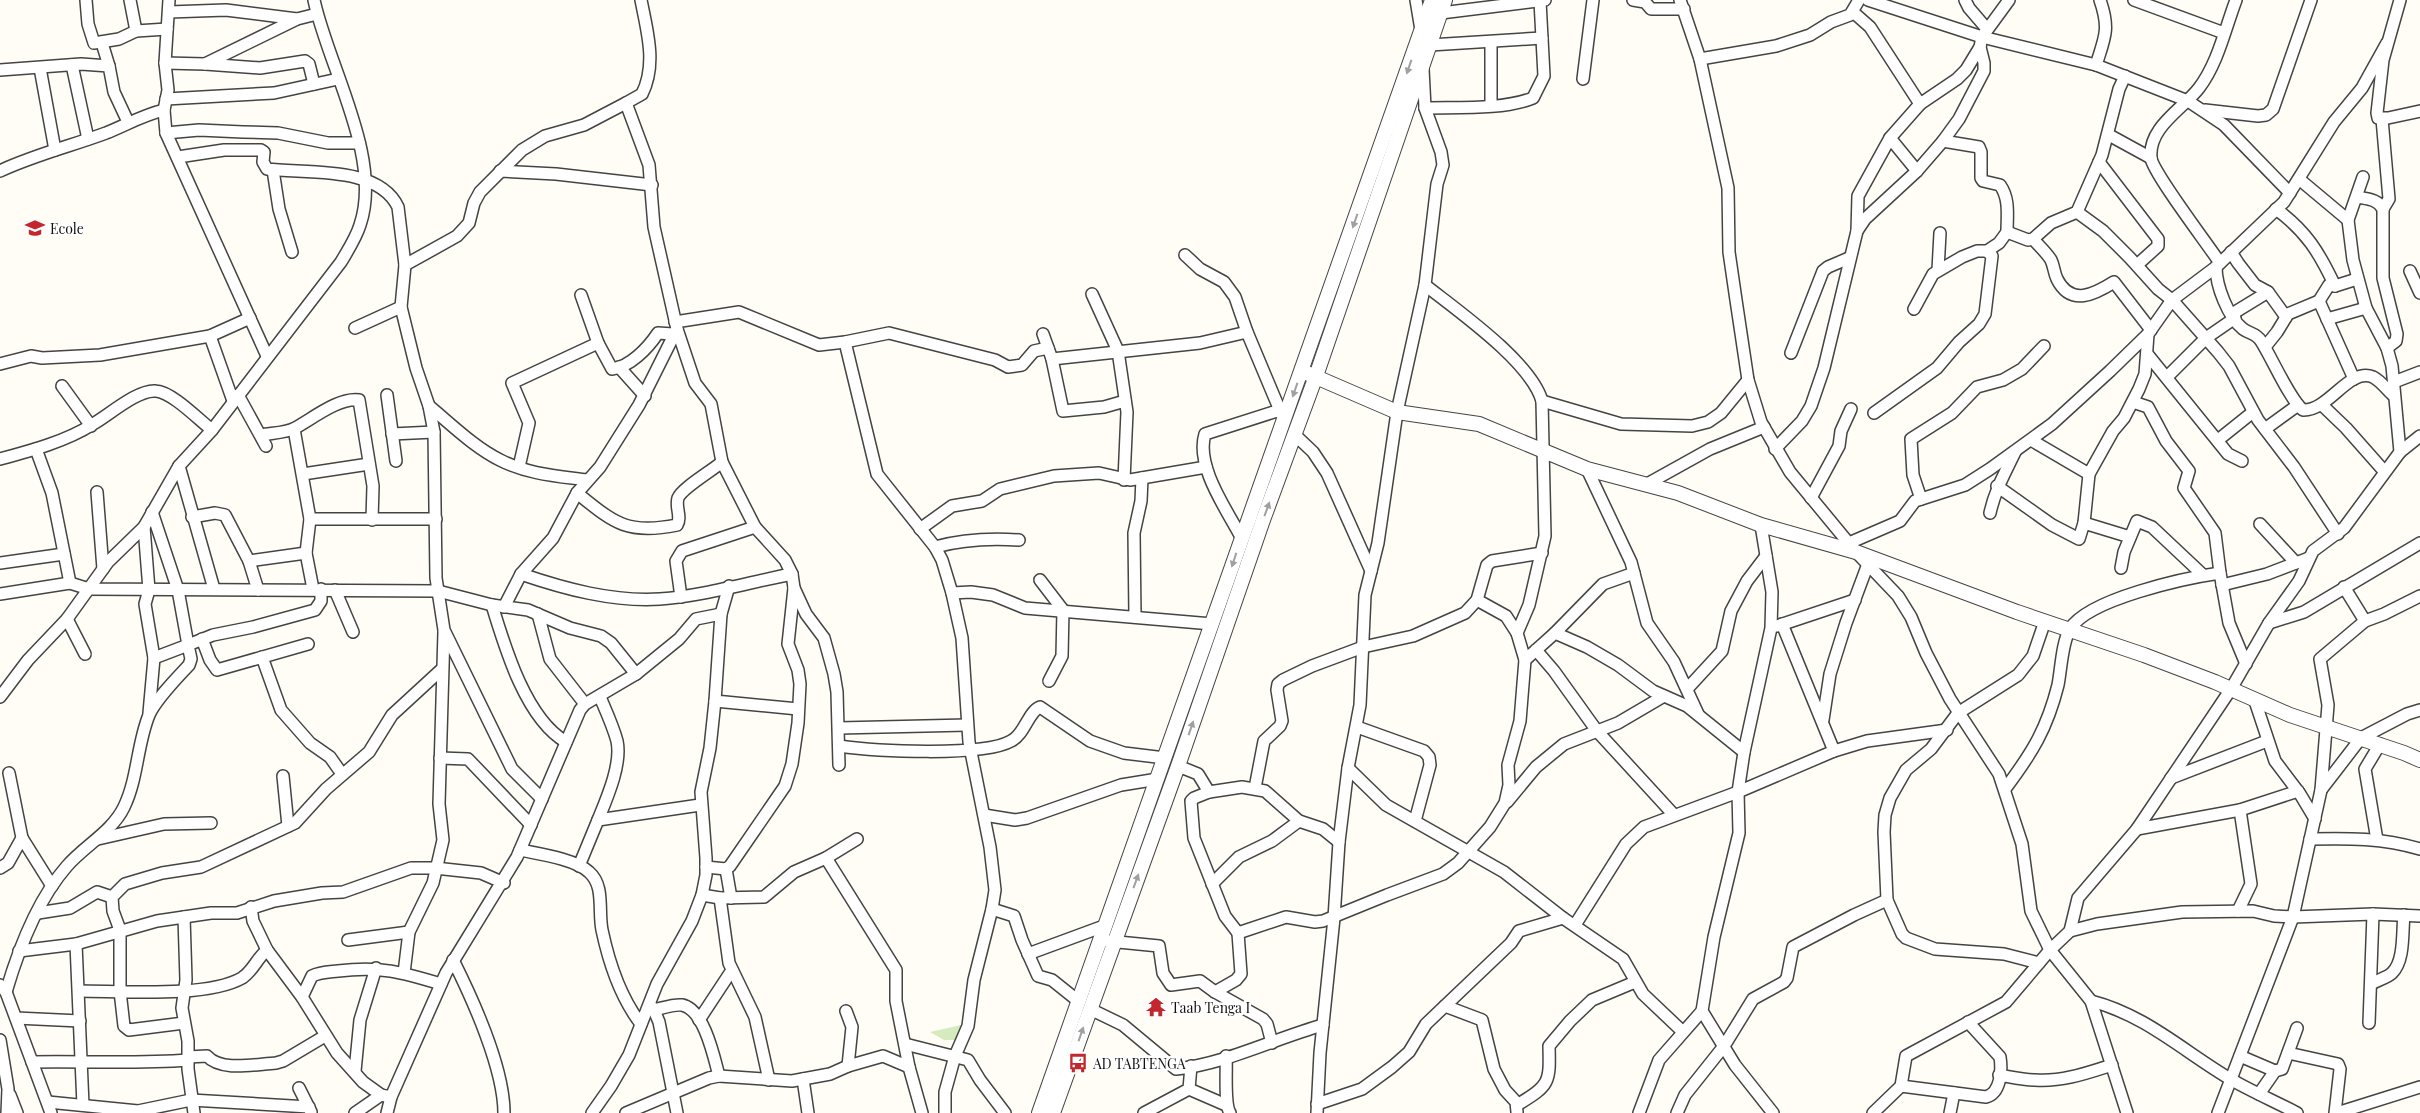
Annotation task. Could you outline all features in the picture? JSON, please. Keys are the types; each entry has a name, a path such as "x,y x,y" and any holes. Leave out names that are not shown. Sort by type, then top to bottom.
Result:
{"street":[{"path":"86,0 88,24 95,44 119,39 136,31 167,29"},
{"path":"130,0 136,31"},
{"path":"169,0 165,64 168,85 165,104 166,133 267,356"},
{"path":"0,697 28,660 67,619 102,569 144,527 179,466 212,430 352,245 363,215 366,178 359,143 314,0"},
{"path":"404,265 457,236 464,230 480,192 522,150 536,141 584,125 639,97 643,91 651,50 640,0"},
{"path":"1416,0 1421,33"},
{"path":"1039,1113 1077,1000 1158,779 1212,624 1282,415 1302,371 1432,0"},
{"path":"1053,1113 1316,376 1443,6 1545,0"},
{"path":"1583,79 1592,0"},
{"path":"1633,0 1645,2 1652,9 1682,4 1700,59 1728,188 1729,252 1748,380 1764,427 1790,472 1853,547 1898,596 1958,712 1990,759 2005,789 2024,853 2026,886 2031,911 2050,950 2092,1001 2128,1113"},
{"path":"1700,59 1776,46 1810,35 1831,22 1846,18 1853,12 1860,0"},
{"path":"1868,0 1983,38 2096,65 2188,100 2224,125 2290,193"},
{"path":"1857,231 1877,208 1917,171 1943,141 1959,119 1984,71 1983,38 1965,0"},
{"path":"1775,449 1802,421 1811,406 1824,368 1857,231 1858,196 1890,138 1920,104 1957,79 1974,60 1983,38 2009,0"},
{"path":"2096,65 2107,30 2106,16 2100,0"},
{"path":"2134,0 2224,33"},
{"path":"2151,158 2152,145 2159,131 2200,87 2211,68 2236,0"},
{"path":"2203,110 2258,116 2266,115 2273,109 2311,0"},
{"path":"2400,0 2387,43 2377,108 2378,118 2382,119 2420,111"},
{"path":"1425,108 1491,105 1526,101 1533,98 1544,76 1540,1"},
{"path":"169,12 226,10 297,19"},
{"path":"1853,12 1870,27 1920,104"},
{"path":"205,64 297,19 317,14"},
{"path":"1430,45 1542,38"},
{"path":"1491,42 1491,105"},
{"path":"102,43 114,92 128,122"},
{"path":"1853,547 1900,521 1915,501 1965,485 2015,452 2072,407 2150,332 2172,300 2218,265 2290,193 2334,122 2362,88 2387,43"},
{"path":"165,64 205,64 260,68 306,61 309,64 314,84"},
{"path":"0,70 72,65 109,66"},
{"path":"72,65 88,139"},
{"path":"1423,65 1425,108 1441,152 1443,166 1437,184 1425,285 1397,412 1378,543 1364,609 1357,726 1348,768 1339,842 1317,1109 1362,1089 1392,1067 1409,1052 1426,1024 1511,943 1519,931 1564,918"},
{"path":"40,68 55,150"},
{"path":"2007,232 2028,240 2033,239 2052,223 2077,212 2109,135 2114,105 2125,76"},
{"path":"0,171 108,132 165,104 274,93 338,79"},
{"path":"626,103 634,130 644,149 652,185 654,227 675,329 695,383 711,404 722,462 755,527 785,560 792,574 794,588 787,638 799,676 798,708 792,764 785,786 726,869 726,954 755,1017 769,1080"},
{"path":"2382,119 2389,199 2383,209"},
{"path":"166,133 199,130 269,133 328,143 359,143"},
{"path":"2109,135 2151,158 2218,265 2220,293 2233,316 2243,329 2257,335 2298,405 2305,410 2322,405 2354,379 2367,376 2374,377 2393,395"},
{"path":"1890,138 1917,171"},
{"path":"1914,309 1926,285 1938,270 1977,251 1987,251 1999,243 2007,232 2008,208 2005,195 2000,185 1983,181 1981,178 1982,152 1979,147 1943,141"},
{"path":"178,157 224,150 261,150 264,152 264,167 273,170 366,178 388,194 398,207 404,265 401,308 416,368 430,406 434,432 438,591 444,630 439,804 443,840 433,884 408,932 404,973"},
{"path":"2099,162 2158,239 2158,246 2137,266"},
{"path":"273,170 279,209 292,252"},
{"path":"500,171 556,174 652,185"},
{"path":"2363,177 2348,220 2357,279 2366,308 2387,348 2394,382 2393,395 2400,452"},
{"path":"2299,178 2348,220"},
{"path":"2357,197 2374,200 2381,204 2383,209 2383,278 2397,334 2396,342 2387,348"},
{"path":"2276,209 2304,232 2321,257 2335,286"},
{"path":"2077,212 2103,231 2172,300 2229,366 2253,412 2294,466 2338,534"},
{"path":"1938,270 1940,233"},
{"path":"1997,486 2052,525 2079,538 2084,523 2089,474 2113,431 2124,418 2133,402 2145,374 2148,354 2150,332 2114,282 2093,295 2074,295 2066,291 2058,282 2051,259 2033,239"},
{"path":"1874,413 1937,368 1959,342 1980,324 1985,314 1992,256 1987,251"},
{"path":"2231,252 2255,284 2268,292 2286,317"},
{"path":"1185,255 1200,269 1224,282 1230,289 1239,306 1247,332 1282,415"},
{"path":"1791,353 1824,271 1828,267 1849,258"},
{"path":"2410,271 2420,293"},
{"path":"2265,347 2278,332 2286,317 2319,301 2329,285 2335,286 2357,279"},
{"path":"1425,285 1499,346 1534,381 1542,401 1545,536 1528,610 1517,633"},
{"path":"2167,377 2206,338 2233,316 2268,292"},
{"path":"1092,294 1118,352 1126,401 1127,424 1124,480"},
{"path":"581,295 598,344 610,368 614,369 648,348 658,333 739,312 818,345 845,342 889,333 995,360 1008,367 1022,364 1034,351 1050,353 1118,352 1200,343 1247,332"},
{"path":"2319,301 2354,379"},
{"path":"355,328 401,308"},
{"path":"2327,319 2366,308"},
{"path":"0,364 31,356 42,358 100,356 210,336 250,318"},
{"path":"504,607 521,574 553,538 577,493 600,466 644,396 675,329"},
{"path":"1043,334 1050,353 1061,407 1064,412 1104,407 1126,401"},
{"path":"210,336 235,398 261,435 266,446"},
{"path":"845,342 877,474 935,547 952,593 962,638 970,750 994,872 992,909 974,980 968,1026 955,1056 945,1092 945,1113"},
{"path":"519,467 529,423 512,383 598,344"},
{"path":"1921,498 1913,475 1911,439 1952,413 1977,388 2003,380 2022,369 2044,346"},
{"path":"2148,354 2228,454 2242,461"},
{"path":"619,367 644,396"},
{"path":"1302,371 1397,412 1479,424 1587,469 1647,484 1702,501 1761,525 1853,547 2069,630 2144,655 2231,689 2255,701 2327,728 2380,744 2420,760"},
{"path":"2394,382 2420,372"},
{"path":"1542,401 1621,424 1692,426 1708,422 1721,413 1748,380"},
{"path":"62,386 91,426"},
{"path":"0,459 36,449 91,426 139,394 154,390 164,392 212,430"},
{"path":"387,394 396,461"},
{"path":"261,435 294,429 325,410 353,400 359,400 372,486 372,520"},
{"path":"2133,402 2148,408 2166,441 2189,471 2189,477 2184,488 2215,533 2222,585 2232,632 2246,664"},
{"path":"2265,429 2298,405"},
{"path":"2322,405 2346,428 2384,471"},
{"path":"430,406 483,449 500,460 542,474 587,480"},
{"path":"1812,498 1839,446 1841,430 1850,409"},
{"path":"2218,440 2253,412"},
{"path":"1241,537 1206,467 1203,441 1205,434 1282,415"},
{"path":"1647,484 1710,449 1764,427"},
{"path":"154,658 202,639 315,610 321,601 306,553 310,519 294,429"},
{"path":"392,434 434,432"},
{"path":"1294,434 1313,452 1327,473 1371,571"},
{"path":"2031,440 2043,449 2089,474"},
{"path":"2070,931 2078,898 2137,829 2231,689 2269,623 2299,581 2309,558 2316,548 2338,534 2400,452 2419,440"},
{"path":"36,449 52,492 70,583"},
{"path":"1990,513 1997,486 2015,452"},
{"path":"577,493 618,524 650,529 677,525 679,523 677,504 680,495 722,462"},
{"path":"303,474 369,464"},
{"path":"179,466 214,589"},
{"path":"920,529 946,508 982,501 995,491 1007,487 1061,475 1099,473 1124,480 1206,467"},
{"path":"1587,469 1621,538 1634,573 1647,623 1674,662 1698,714"},
{"path":"1135,617 1134,533 1141,501 1142,478"},
{"path":"96,492 102,569"},
{"path":"149,713 189,665 191,659 178,590 152,512"},
{"path":"192,517 215,513 225,515 248,561 258,590"},
{"path":"310,519 436,519"},
{"path":"2121,568 2137,521 2145,522 2203,576"},
{"path":"2084,523 2130,537"},
{"path":"2260,524 2296,563"},
{"path":"1639,1113 1659,1060 1682,1031 1702,1011 1714,937 1739,833 1738,792 1744,752 1770,628 1772,592 1761,525"},
{"path":"144,527 149,590 145,604 154,658 149,713 124,807 98,839 77,855 52,886 19,951 3,988 49,1107 83,1105 138,1112 191,1100 310,1110"},
{"path":"681,596 676,561 682,551 755,527"},
{"path":"935,547 958,541 982,538 1020,540"},
{"path":"2269,623 2304,612 2420,543"},
{"path":"248,561 306,553"},
{"path":"1254,788 1264,741 1280,726 1282,721 1277,690 1278,684 1312,666 1363,647 1413,636 1465,613 1477,600 1487,565 1492,561 1542,553"},
{"path":"0,563 64,554"},
{"path":"1687,689 1722,650 1731,611 1747,581 1766,556"},
{"path":"2222,585 2266,574 2309,558"},
{"path":"1822,720 1830,674 1868,564"},
{"path":"2005,789 2034,750 2045,728 2057,686 2069,630 2086,613 2108,602 2220,572"},
{"path":"1525,660 1555,633 1603,584 1634,573"},
{"path":"521,574 566,589 620,598 658,599 792,574"},
{"path":"1040,580 1063,610 1062,656 1049,681"},
{"path":"0,594 70,583 89,589 438,591 492,605 517,608 538,614 570,628 607,639 636,674"},
{"path":"592,1113 620,1072 641,1024 652,1007 657,984 692,921 702,895 706,867 700,805 715,701 721,614 729,586"},
{"path":"2344,587 2365,621"},
{"path":"794,588 806,614 826,644 837,692 839,765"},
{"path":"335,590 353,632"},
{"path":"952,593 979,592 993,595 1024,608 1212,624"},
{"path":"2218,1113 2293,917 2321,790 2327,728 2327,692 2320,659 2365,621 2420,596"},
{"path":"1477,600 1506,616 1517,633 1525,660 1520,721 1508,765 1508,791 1505,803"},
{"path":"1770,628 1854,600"},
{"path":"492,605 514,666 533,709 554,735 566,742"},
{"path":"538,614 550,659 585,704"},
{"path":"387,1113 386,1096 454,960 504,882 520,850 566,742 585,704 600,697 636,674 679,640 692,622 702,617 721,614"},
{"path":"67,619 85,654"},
{"path":"2040,963 2004,954 1935,949 1911,940 1902,934 1887,900 1884,832 1890,798 1906,770 1932,749 1958,712 2018,675 2033,656 2045,621"},
{"path":"1782,624 1834,751"},
{"path":"444,630 512,768 542,799"},
{"path":"1555,633 1586,647 1618,665 1644,685 1687,706 1744,752"},
{"path":"202,639 210,660 217,670 308,644"},
{"path":"1536,650 1554,671 1597,731 1674,815"},
{"path":"262,657 281,710 310,743 330,757 342,774"},
{"path":"184,1023 129,1030 124,1026 120,991 120,930 113,911 112,897 125,884 162,873 201,867 288,826 302,817 310,805 342,774 369,752 392,715 442,669"},
{"path":"1238,933 1264,926 1277,919 1286,918 1315,922 1334,918 1443,874 1458,863 1495,820 1505,803 1536,767 1564,744 1618,723 1664,696"},
{"path":"580,866 611,787 618,748 600,697"},
{"path":"715,701 798,708"},
{"path":"2255,701 2267,741 2279,769 2298,791 2315,819"},
{"path":"839,746 877,750 970,750 1010,742 1016,738 1035,710 1040,707 1090,741 1124,753 1165,758"},
{"path":"2321,790 2361,738 2407,714 2420,710"},
{"path":"838,728 968,725"},
{"path":"1357,726 1424,751 1429,756 1430,765 1415,821"},
{"path":"1575,926 1634,834 1644,827 1738,792 1834,751 1867,741 1947,730"},
{"path":"2171,778 2267,741"},
{"path":"2377,840 2365,769 2380,744"},
{"path":"440,758 459,757 468,759 531,825"},
{"path":"1178,766 1198,774 1209,792"},
{"path":"1348,768 1380,800 1504,872 1564,918 1623,959 1643,994 1682,1031"},
{"path":"9,773 22,838 52,886"},
{"path":"283,776 288,826"},
{"path":"984,816 1015,820 1027,818 1121,785 1158,779"},
{"path":"1215,992 1236,980 1241,974 1238,933 1225,916 1192,832 1191,809 1194,798 1209,792 1215,793 1242,787 1266,791 1299,820 1323,829 1339,842"},
{"path":"2137,829 2240,810 2298,791"},
{"path":"598,820 700,805"},
{"path":"2238,911 2251,884 2240,810"},
{"path":"1212,884 1239,856 1272,841 1299,820"},
{"path":"98,839 164,824 211,823"},
{"path":"0,868 8,863 22,838"},
{"path":"2310,839 2352,838 2377,840 2395,842 2420,849"},
{"path":"702,895 725,898 764,897 794,872 826,858 857,839"},
{"path":"520,850 580,866 590,872 598,884 602,929 619,988 626,1005 641,1024"},
{"path":"826,858 896,970 894,991 909,1067 922,1113"},
{"path":"706,867 726,869"},
{"path":"19,951 76,944 145,923 211,913 237,913 251,907 311,894 343,892 411,868 436,868 480,873 504,882"},
{"path":"38,913 70,908 97,892 112,897"},
{"path":"1677,1113 1685,1095 1724,1046 1752,999 1788,978 1790,952 1793,947 1887,900"},
{"path":"251,907 253,921 267,950 302,997 337,1053 363,1082 386,1096"},
{"path":"992,909 1014,916 1038,976 1052,980 1077,1000"},
{"path":"1873,1113 1901,1086 1906,1056 2006,1002 2050,950 2070,931 2097,924 2182,912 2253,911 2267,915 2293,917 2373,914 2420,916"},
{"path":"2369,1023 2373,914"},
{"path":"2371,984 2392,973 2397,965 2400,957 2404,915"},
{"path":"184,918 186,980 182,1008 188,1042 191,1100 194,1113"},
{"path":"1028,954 1104,926"},
{"path":"348,940 408,932"},
{"path":"1099,941 1157,945 1160,948 1164,973 1171,985 1197,980 1263,1019 1267,1024 1272,1042"},
{"path":"76,944 83,1105"},
{"path":"79,991 183,991 240,979 249,974 260,956 267,950"},
{"path":"454,960 475,1006 496,1070 503,1096 504,1113"},
{"path":"302,997 309,980 316,974 376,968 404,973 441,984"},
{"path":"355,1071 360,1020 376,968"},
{"path":"699,1020 732,970"},
{"path":"1445,1006 1482,1020 1494,1069 1517,1109 1538,1092 1548,1080 1551,1070 1550,1046 1576,1015 1592,1000 1635,982"},
{"path":"2092,1001 2116,1007 2177,1041 2231,1079 2297,1113"},
{"path":"652,1007 680,1005 688,1007 699,1020 710,1044 719,1076"},
{"path":"652,1007 659,1022 677,1113"},
{"path":"1090,1009 1130,1031 1173,1068 1191,1066 1226,1056 1323,1025"},
{"path":"846,1011 852,1027 848,1066"},
{"path":"1702,1011 1746,1080 1772,1113"},
{"path":"16,1018 80,1021"},
{"path":"1901,1086 1992,1096 1996,1091 2000,1060 1998,1054 1968,1022"},
{"path":"2240,1056 2275,1070 2282,1069 2297,1028"},
{"path":"32,1062 82,1061 145,1064 207,1056 221,1064 276,1063 283,1061 325,1036"},
{"path":"0,1040 7,1113"},
{"path":"905,1044 970,1061 980,1080 1005,1113"},
{"path":"2288,1053 2338,1064 2340,1069 2336,1113 2420,1087"},
{"path":"626,1113 709,1078 719,1076 769,1080 803,1079 830,1074 848,1066 884,1056 909,1067"},
{"path":"1189,1089 1228,1109 1226,1056"},
{"path":"1999,1075 2032,1080 2061,1080 2078,1077 2112,1065"},
{"path":"1144,1113 1168,1108 1189,1089 1191,1066"},
{"path":"2259,1094 2275,1070"},
{"path":"803,1079 808,1113"},
{"path":"299,1088 310,1110"},
{"path":"4,1090 17,1113"},
{"path":"1950,1113 1954,1093"},
{"path":"355,1113 386,1096"}],"green space":[{"path":"961,1025 959,1040 944,1040 930,1032"}],"place":[{"name":"Ecole","path":"35,228"},
{"name":"Taab Tenga I","path":"1156,1007"},
{"name":"AD TABTENGA","path":"1078,1063"}]}
